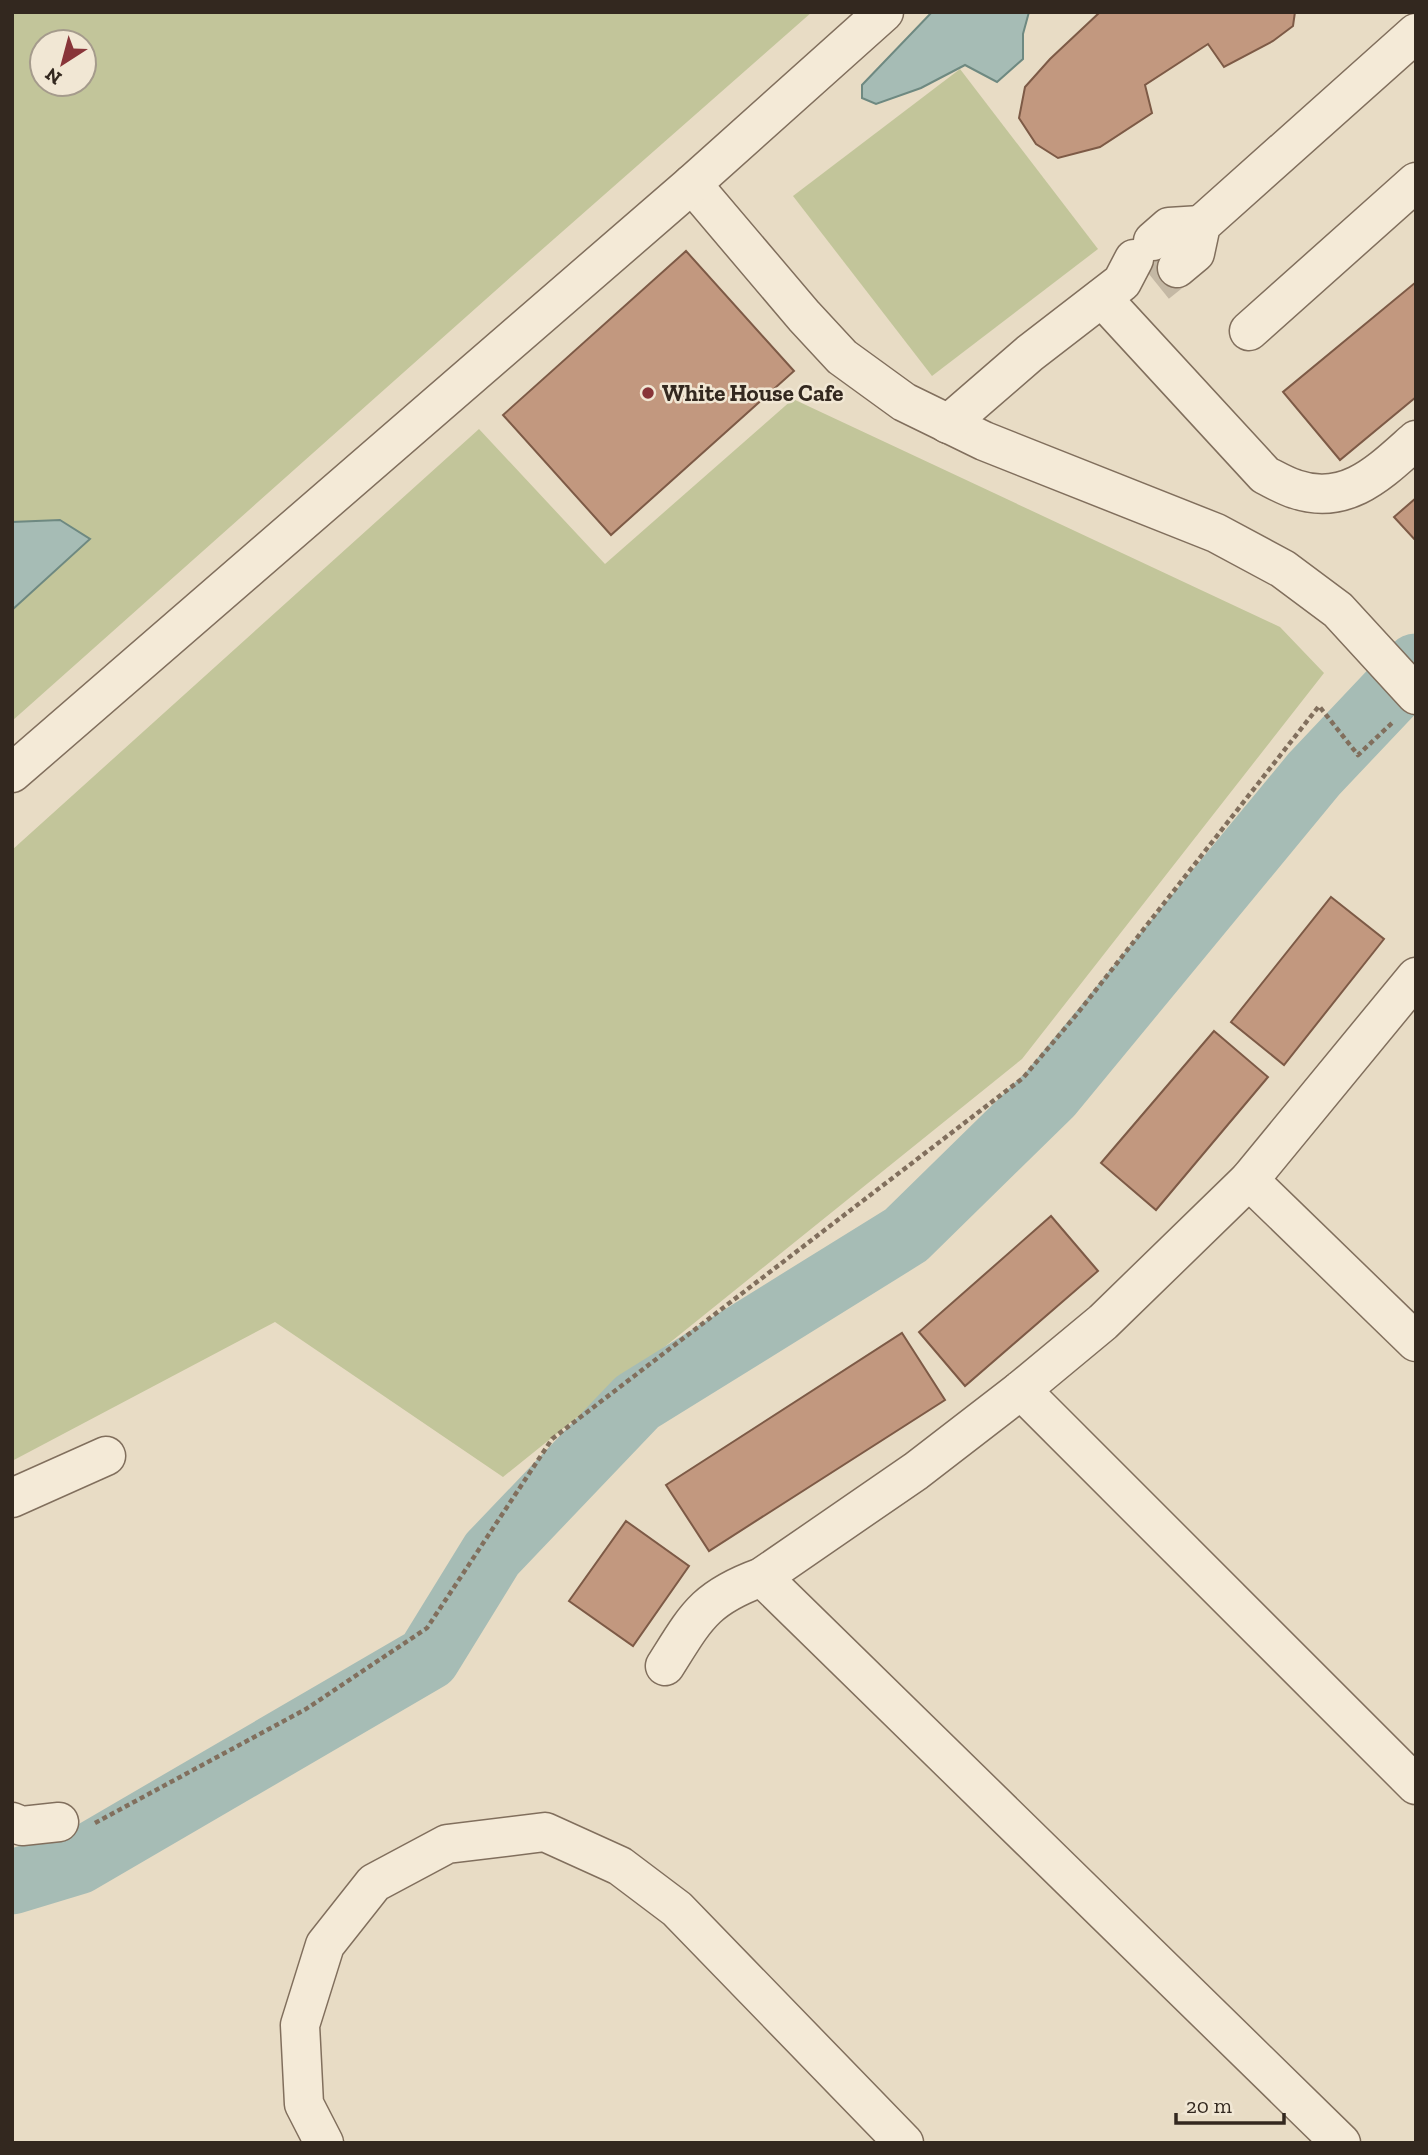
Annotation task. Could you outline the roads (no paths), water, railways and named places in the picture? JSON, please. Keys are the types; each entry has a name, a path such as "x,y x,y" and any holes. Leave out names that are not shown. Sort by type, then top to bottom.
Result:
{"street":[{"path":"12,773 692,184 884,12"},
{"path":"948,424 1030,353 1141,272 1168,227 1201,225 1416,33"},
{"path":"1249,331 1416,182"},
{"path":"692,184 842,357 904,402 948,424 984,441 1216,533 1283,569 1338,610 1406,706"},
{"path":"1141,272 1265,475 1294,489 1315,494 1343,490 1372,479 1416,440"},
{"path":"665,1667 693,1622 709,1604 732,1588 762,1577 916,1471 1103,1322 1249,1180 1416,977"},
{"path":"1249,1180 1416,1342"},
{"path":"1021,1390 1416,1785"},
{"path":"12,1498 106,1456"},
{"path":"762,1577 1341,2143"},
{"path":"12,1822 22,1826 75,1823"},
{"path":"324,2143 304,2104 300,2025 325,1945 374,1883 447,1844 545,1832 620,1866 677,1909 904,2143"}],"water":[{"path":"932,12 1029,12 1023,34 1023,59 997,82 965,65 921,88 876,104 862,98 862,85"},
{"path":"60,520 90,539 12,610 12,522"}],"waterway":[{"path":"12,1882 78,1862 428,1658 492,1554 637,1402 906,1235 1050,1094 1314,774 1416,666"}],"tunnel":[{"path":"1157,284 1177,268"}],"place":[{"name":"White House Cafe","path":"648,393"}]}
